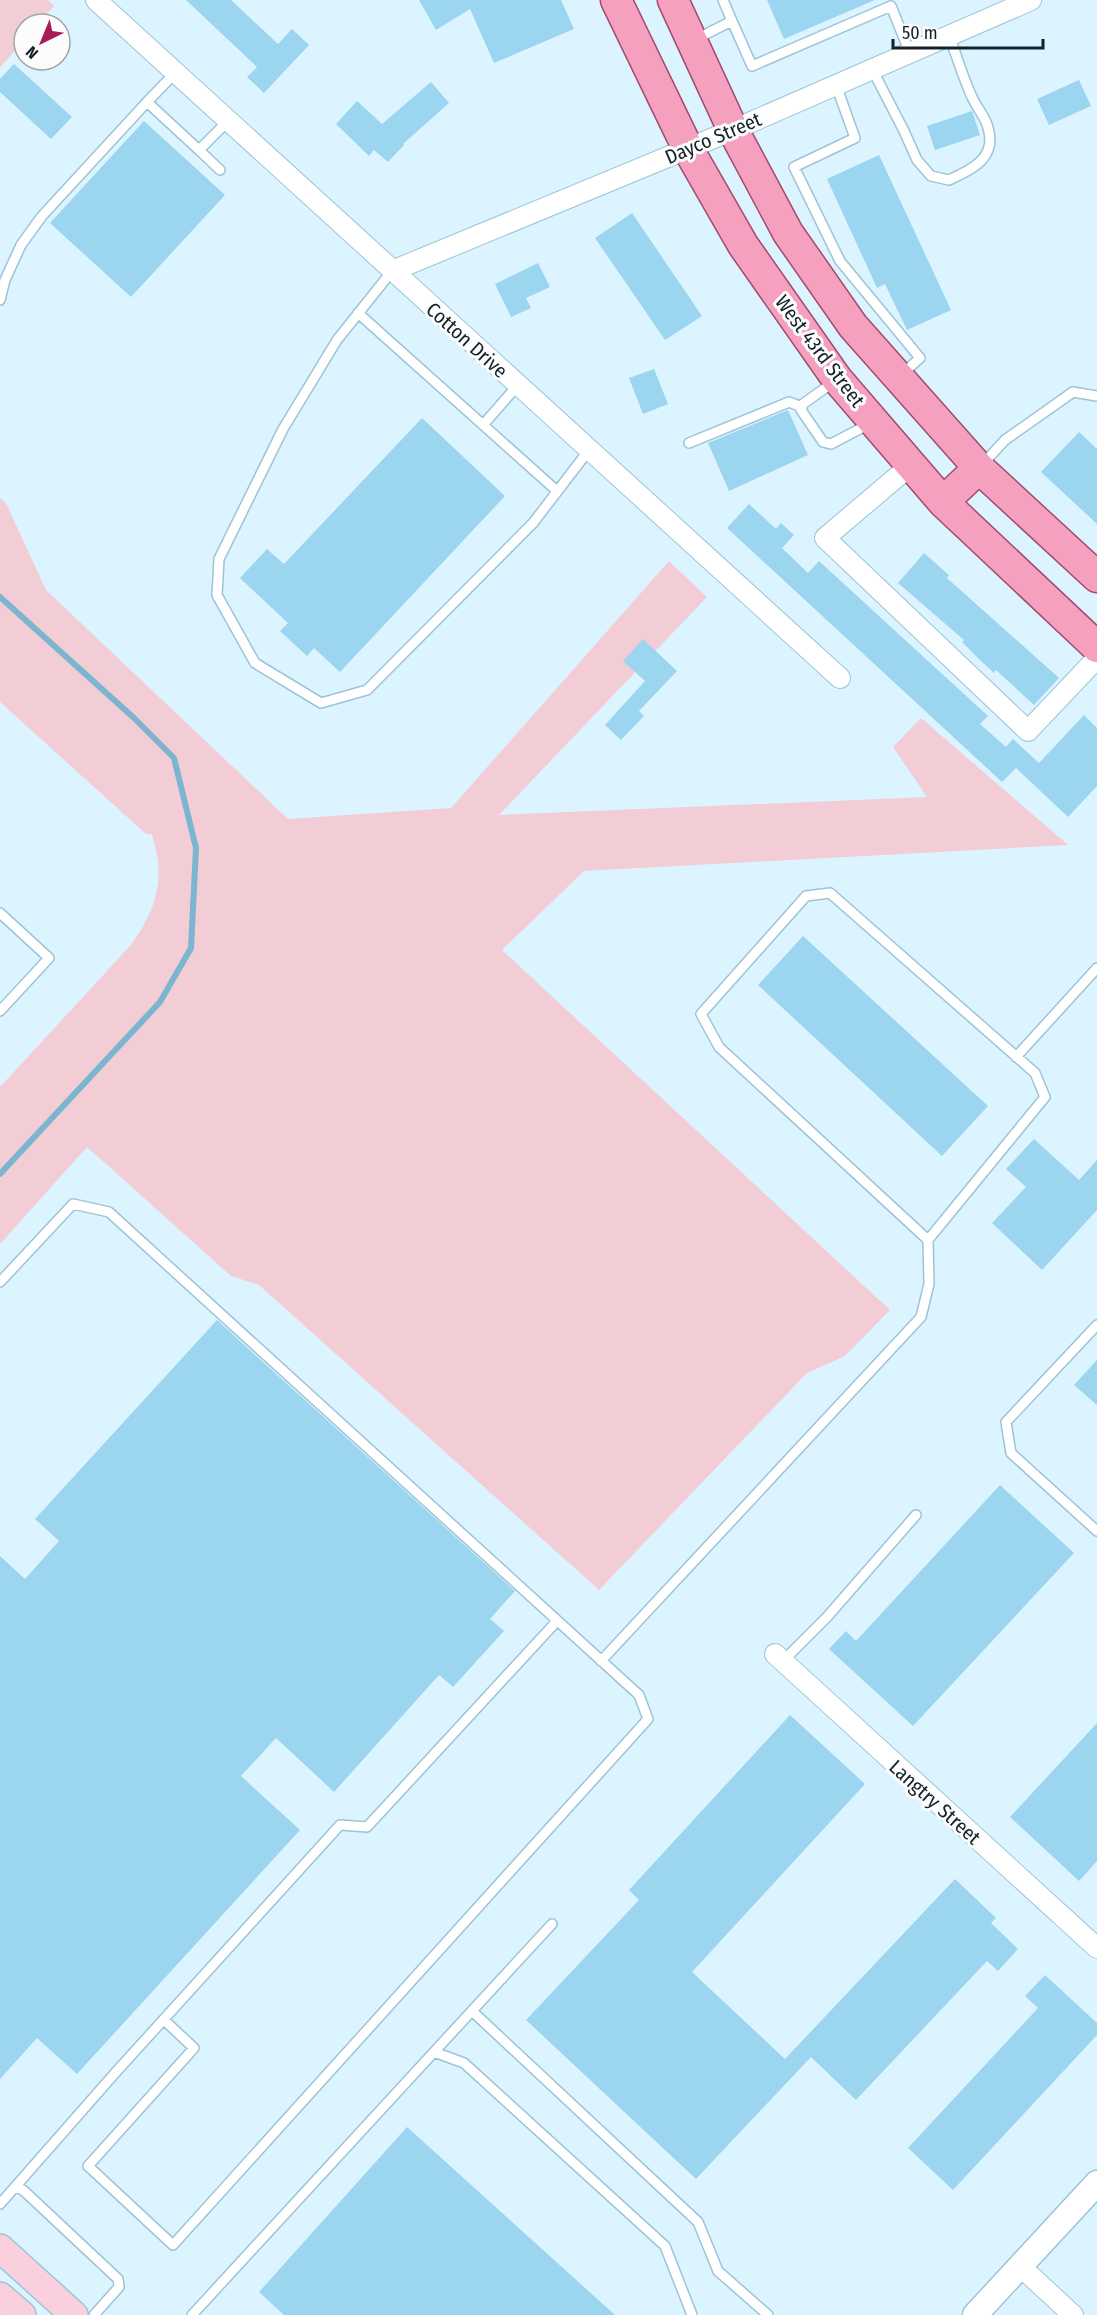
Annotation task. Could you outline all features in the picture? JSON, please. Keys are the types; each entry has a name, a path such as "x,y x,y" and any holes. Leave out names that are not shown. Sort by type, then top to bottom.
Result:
{"main road":[{"name":"West 43rd Street","path":"616,0 688,149 743,245 837,379 943,502 1097,647"},
{"path":"673,0 734,130 788,233 853,326 979,468 1097,577"},
{"path":"943,502 979,468"},
{"path":"0,2248 74,2315"},
{"path":"0,2296 22,2315"}],"street":[{"name":"Cotton Drive","path":"96,0 840,678"},
{"name":"Dayco Street","path":"392,271 734,130 1031,0"},
{"path":"911,465 825,538 1028,731 1097,657"},
{"name":"Langtry Street","path":"779,1657 1097,1948"},
{"path":"975,2315 1097,2183"},
{"path":"1020,2266 1073,2315"}],"lane":[{"path":"723,0 752,66 891,6 910,53"},
{"path":"692,41 732,21"},
{"path":"872,69 917,160 932,176 949,180 978,165 987,152 989,136 987,124 972,98 949,36"},
{"path":"0,300 5,280 21,245 42,216 175,73"},
{"path":"836,85 855,138 794,167 840,261 920,358 898,377"},
{"path":"147,102 220,170"},
{"path":"199,150 228,121"},
{"path":"392,271 337,340 283,429 219,559 217,595 255,663 321,703 367,690 533,523 589,450"},
{"path":"358,313 557,491"},
{"path":"837,379 803,404 801,410 823,442 831,444 873,421"},
{"path":"483,425 518,386"},
{"path":"979,468 1005,440 1073,392 1097,396"},
{"path":"689,443 789,402 802,408"},
{"path":"602,1661 921,1317 929,1284 928,1239 1045,1097 1035,1073 830,893 806,896 701,1014 719,1047 928,1239"},
{"path":"0,913 49,958 0,1011"},
{"path":"1016,1057 1097,968"},
{"path":"0,1282 73,1204 109,1212 639,1695 648,1719 174,2245 88,2166 194,2048 164,2020"},
{"path":"1097,1325 1006,1422 1011,1453 1097,1531"},
{"path":"779,1657 827,1617 916,1515"},
{"path":"0,2204 340,1825 367,1827 558,1621"},
{"path":"192,2315 552,1924"},
{"path":"472,2011 698,2222 718,2271 768,2315"},
{"path":"434,2052 464,2063 665,2246 692,2315"},
{"path":"15,2187 23,2190 118,2279 119,2287 94,2315"}],"shaded area":[{"path":"0,0 48,0 54,6 49,12 12,12 12,54 0,68"},
{"path":"0,498 6,503 46,590 288,819 451,808 669,561 707,597 499,815 927,797 893,747 921,718 1068,845 584,871 502,950 890,1310 845,1356 807,1373 599,1590 259,1285 231,1276 87,1147 0,1244 0,1087 130,946 148,917 156,896 159,874 152,834 146,834 0,702"}],"building":[{"path":"186,0 231,0 278,44 292,29 309,45 264,93 247,77 257,67"},
{"path":"419,0 561,0 574,29 494,63 470,9 436,30"},
{"path":"767,0 875,0 784,39"},
{"path":"12,66 12,72 23,72 72,117 51,139 0,92 0,79"},
{"path":"1079,80 1091,106 1049,125 1037,99"},
{"path":"431,82 449,103 403,144 388,162 374,150 369,156 336,124 357,101 382,124"},
{"path":"972,111 980,135 935,150 927,126"},
{"path":"144,121 225,195 131,297 50,223"},
{"path":"879,155 951,310 907,330 885,284 877,288 827,179"},
{"path":"632,213 702,316 665,340 595,238"},
{"path":"538,263 550,287 526,298 531,308 511,317 495,284"},
{"path":"654,369 668,404 643,414 629,378"},
{"path":"788,410 808,455 729,491 708,443"},
{"path":"422,418 505,496 340,672 314,648 307,656 280,631 288,623 240,578 267,549 284,564"},
{"path":"1079,432 1097,449 1097,524 1041,472"},
{"path":"749,504 776,529 781,523 794,535 782,548 808,573 819,561 988,716 980,724 1006,747 1013,739 1039,763 1084,715 1097,728 1097,786 1068,817 1016,768 1002,782 727,528"},
{"path":"924,553 949,575 947,578 1059,678 1034,705 996,670 994,673 962,642 964,640 898,583"},
{"path":"643,639 677,671 639,711 644,716 621,740 605,725 645,681 623,661"},
{"path":"803,936 988,1106 942,1156 758,985"},
{"path":"1034,1139 1079,1180 1097,1160 1097,1210 1042,1270 992,1223 1026,1187 1006,1169"},
{"path":"217,1320 515,1591 490,1619 504,1631 453,1687 439,1675 334,1792 276,1738 241,1776 300,1830 77,2074 37,2038 0,2079 0,1556 25,1579 59,1541 35,1519"},
{"path":"1097,1360 1097,1405 1074,1385"},
{"path":"1000,1485 1074,1553 913,1726 829,1649 846,1631 856,1641"},
{"path":"790,1715 865,1784 692,1972 785,2059 955,1879 996,1918 991,1923 1018,1949 998,1971 987,1961 856,2100 811,2057 696,2179 526,2020 639,1900 629,1890"},
{"path":"1097,1723 1097,1861 1079,1881 1010,1817"},
{"path":"1045,1975 1097,2023 1097,2035 953,2190 908,2148 1038,2008 1025,1996"},
{"path":"407,2127 615,2315 284,2315 259,2292"}],"waterway":[{"path":"0,597 134,718 174,758 196,848 191,948 160,1002 0,1174"}]}
